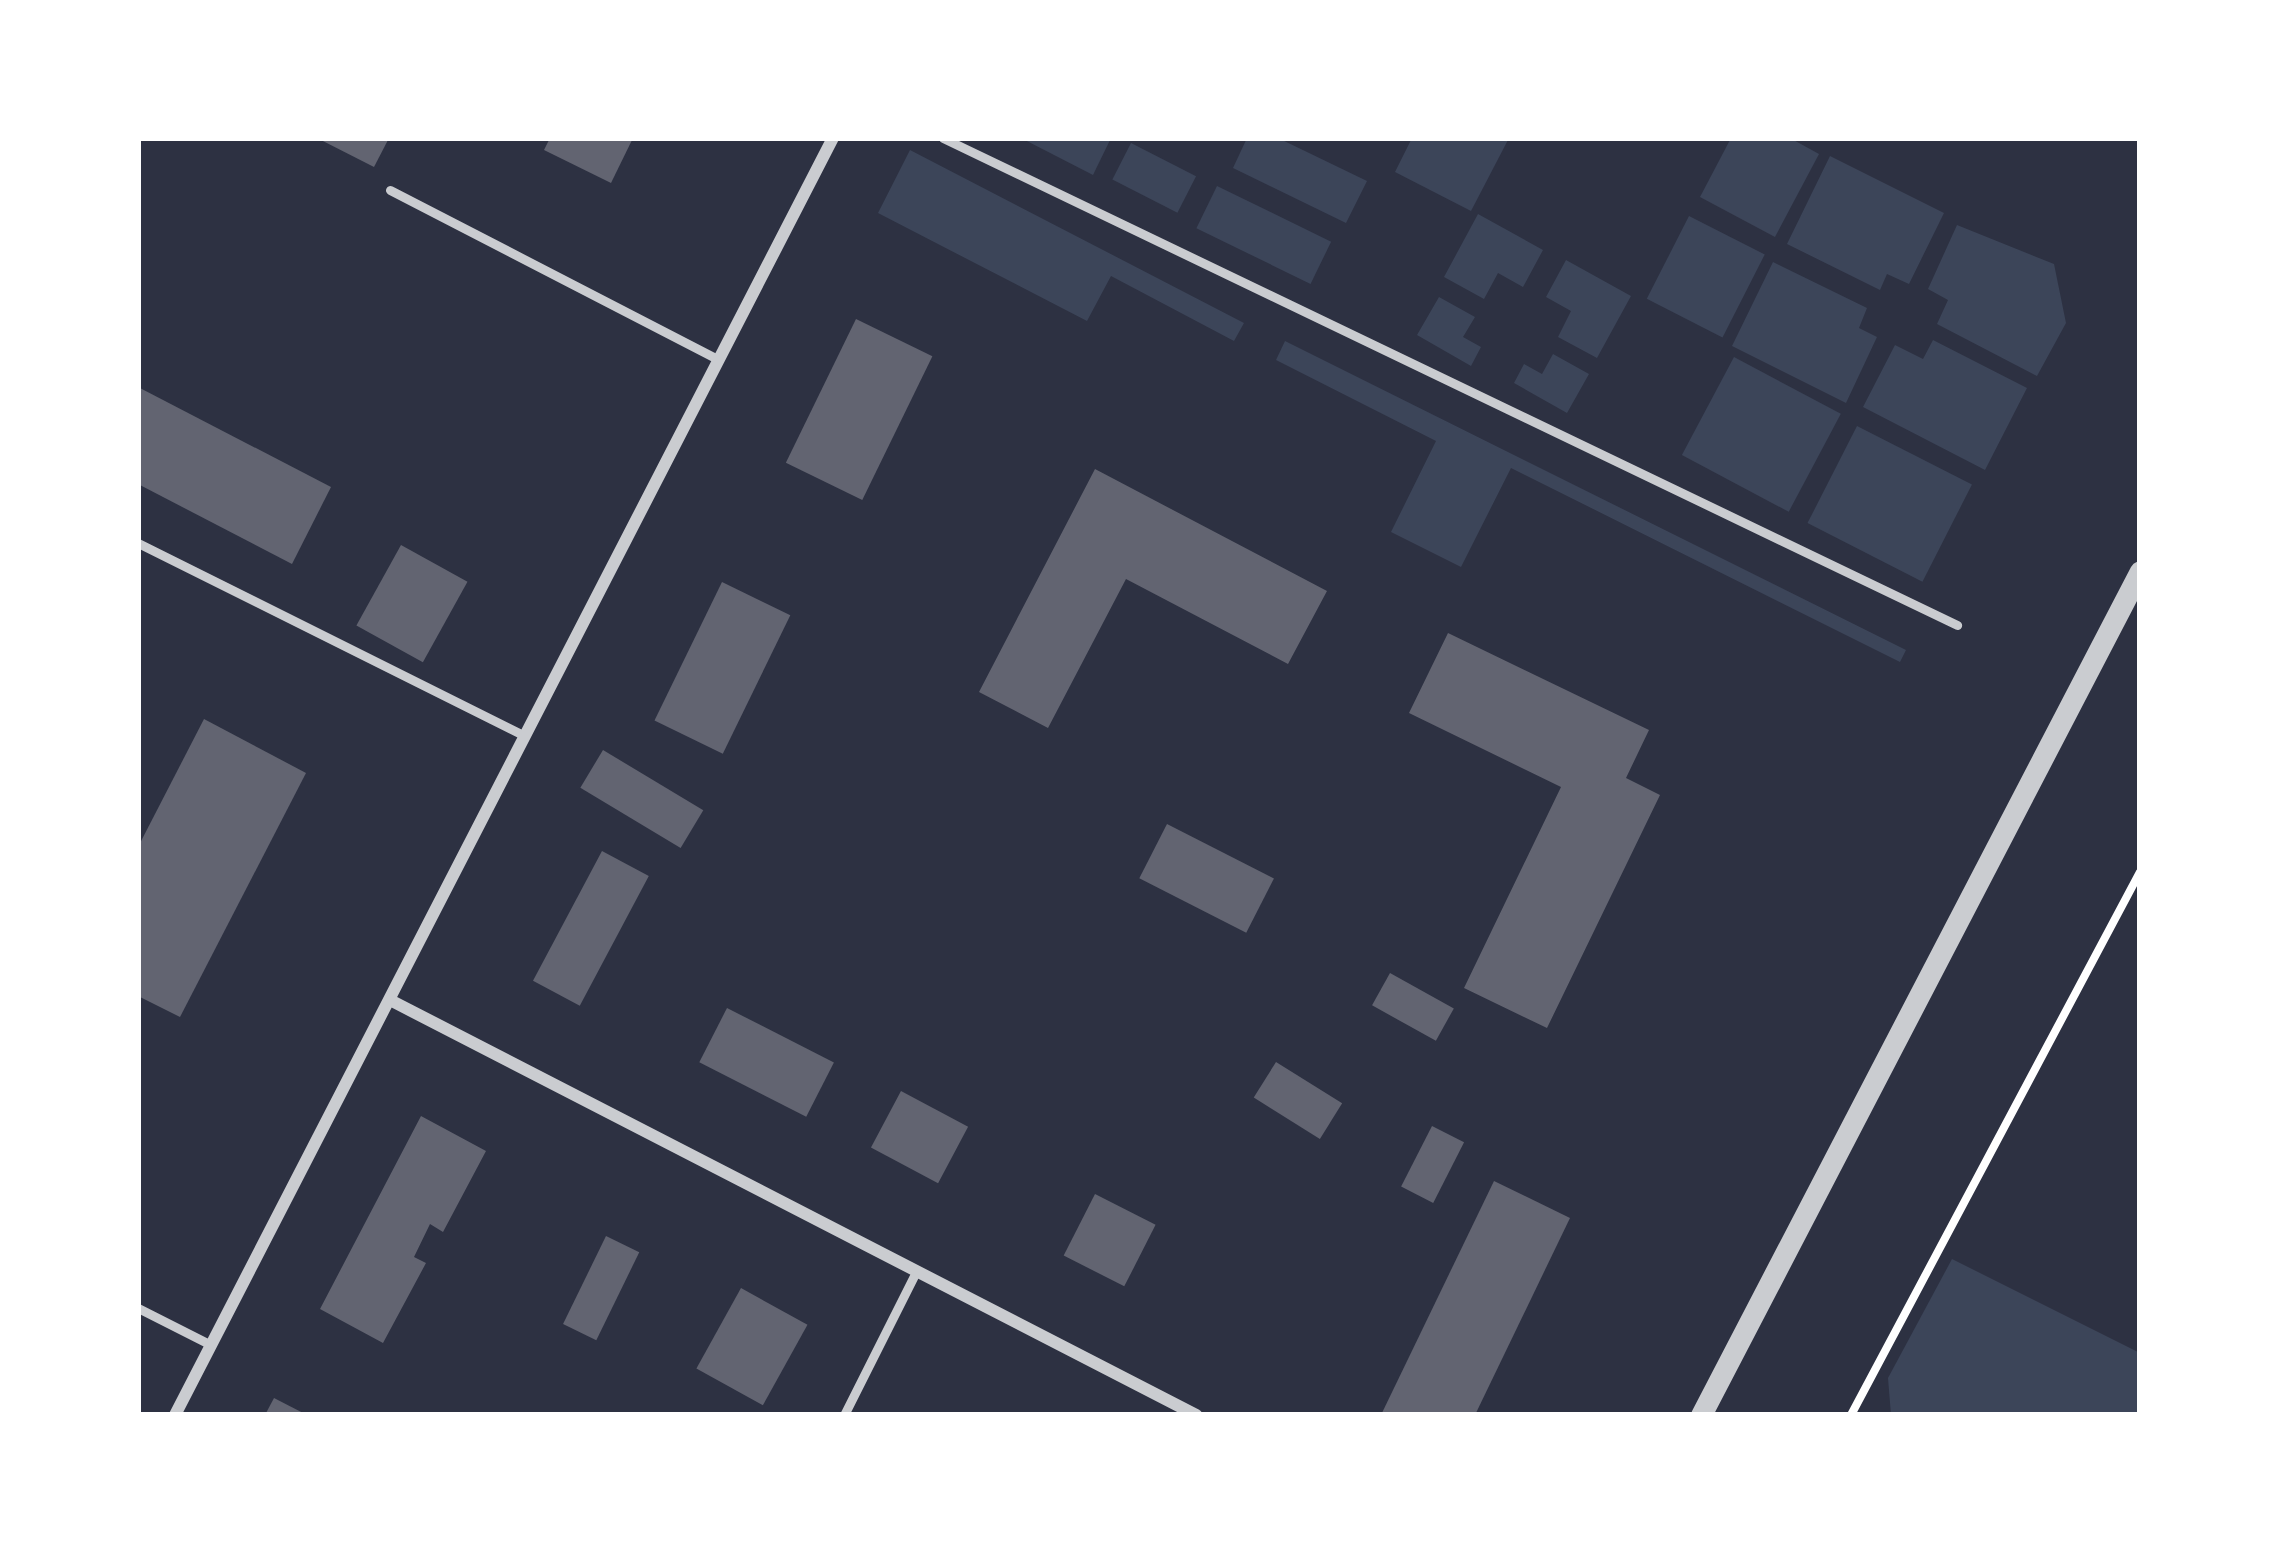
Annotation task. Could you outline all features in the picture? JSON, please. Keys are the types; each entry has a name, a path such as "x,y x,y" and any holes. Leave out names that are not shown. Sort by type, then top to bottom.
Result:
{"street":[{"path":"176,1415 833,138"},
{"path":"1701,1415 2140,571"},
{"path":"389,1000 1196,1415"}],"lane":[{"path":"944,138 1957,625"},
{"path":"390,190 719,360"},
{"path":"138,543 525,736"},
{"path":"844,1415 916,1272"},
{"path":"138,1308 212,1345"}],"path":[{"path":"1851,1415 2140,872"}],"shaded area":[{"path":"1021,138 1111,138 1093,175"},
{"path":"1247,138 1278,138 1367,181 1346,223 1233,168"},
{"path":"1412,138 1509,138 1471,211 1395,172"},
{"path":"1731,138 1790,138 1819,154 1775,237 1700,197"},
{"path":"1131,143 1196,176 1177,213 1112,180"},
{"path":"910,150 1244,323 1234,341 1111,276 1087,321 878,213"},
{"path":"1830,156 1944,213 1909,284 1887,274 1880,290 1787,244"},
{"path":"1217,186 1331,242 1311,284 1196,228"},
{"path":"1478,214 1543,250 1523,287 1498,273 1484,299 1444,277"},
{"path":"1689,216 1765,255 1723,337 1647,299"},
{"path":"1957,225 2054,264 2066,323 2037,376 1937,324 1948,300 1928,289"},
{"path":"1566,260 1631,296 1597,358 1558,337 1571,311 1546,297"},
{"path":"1773,262 1867,308 1859,328 1877,337 1846,403 1732,346"},
{"path":"1439,297 1475,317 1463,337 1481,347 1471,366 1417,335"},
{"path":"1933,340 2027,388 1985,470 1863,407 1895,345 1923,359"},
{"path":"1285,341 1906,650 1900,662 1511,468 1461,567 1391,532 1436,441 1276,360"},
{"path":"1553,354 1589,374 1567,413 1514,383 1524,364 1542,374"},
{"path":"1734,357 1841,414 1789,512 1682,455"},
{"path":"1857,426 1972,485 1922,582 1808,523"},
{"path":"1952,1259 2140,1353 2140,1415 1891,1415 1888,1378"}],"building":[{"path":"317,138 389,138 374,167"},
{"path":"550,138 633,138 611,183 544,150"},
{"path":"856,319 932,356 862,500 786,463"},
{"path":"138,387 331,487 292,564 138,484"},
{"path":"1095,469 1327,591 1288,664 1126,579 1048,728 979,692"},
{"path":"401,545 467,582 423,662 356,625"},
{"path":"722,582 790,615 723,754 654,720"},
{"path":"1448,633 1649,730 1626,778 1660,795 1547,1028 1464,988 1561,787 1409,713"},
{"path":"204,719 306,773 180,1017 138,996 138,847"},
{"path":"603,750 703,810 681,848 580,788"},
{"path":"1167,824 1274,878 1246,933 1139,878"},
{"path":"602,851 649,876 580,1006 533,981"},
{"path":"1390,973 1454,1008 1436,1041 1372,1005"},
{"path":"727,1008 834,1062 806,1117 699,1062"},
{"path":"1276,1062 1342,1103 1320,1139 1254,1098"},
{"path":"901,1091 968,1127 938,1183 871,1148"},
{"path":"421,1116 486,1151 443,1232 430,1224 414,1257 426,1263 383,1343 320,1309"},
{"path":"1432,1126 1464,1142 1433,1203 1401,1187"},
{"path":"1494,1181 1570,1218 1475,1415 1381,1415"},
{"path":"1095,1194 1156,1225 1124,1286 1064,1255"},
{"path":"606,1236 639,1252 596,1340 563,1324"},
{"path":"741,1288 807,1325 763,1405 696,1368"},
{"path":"274,1398 307,1415 265,1415"}]}
